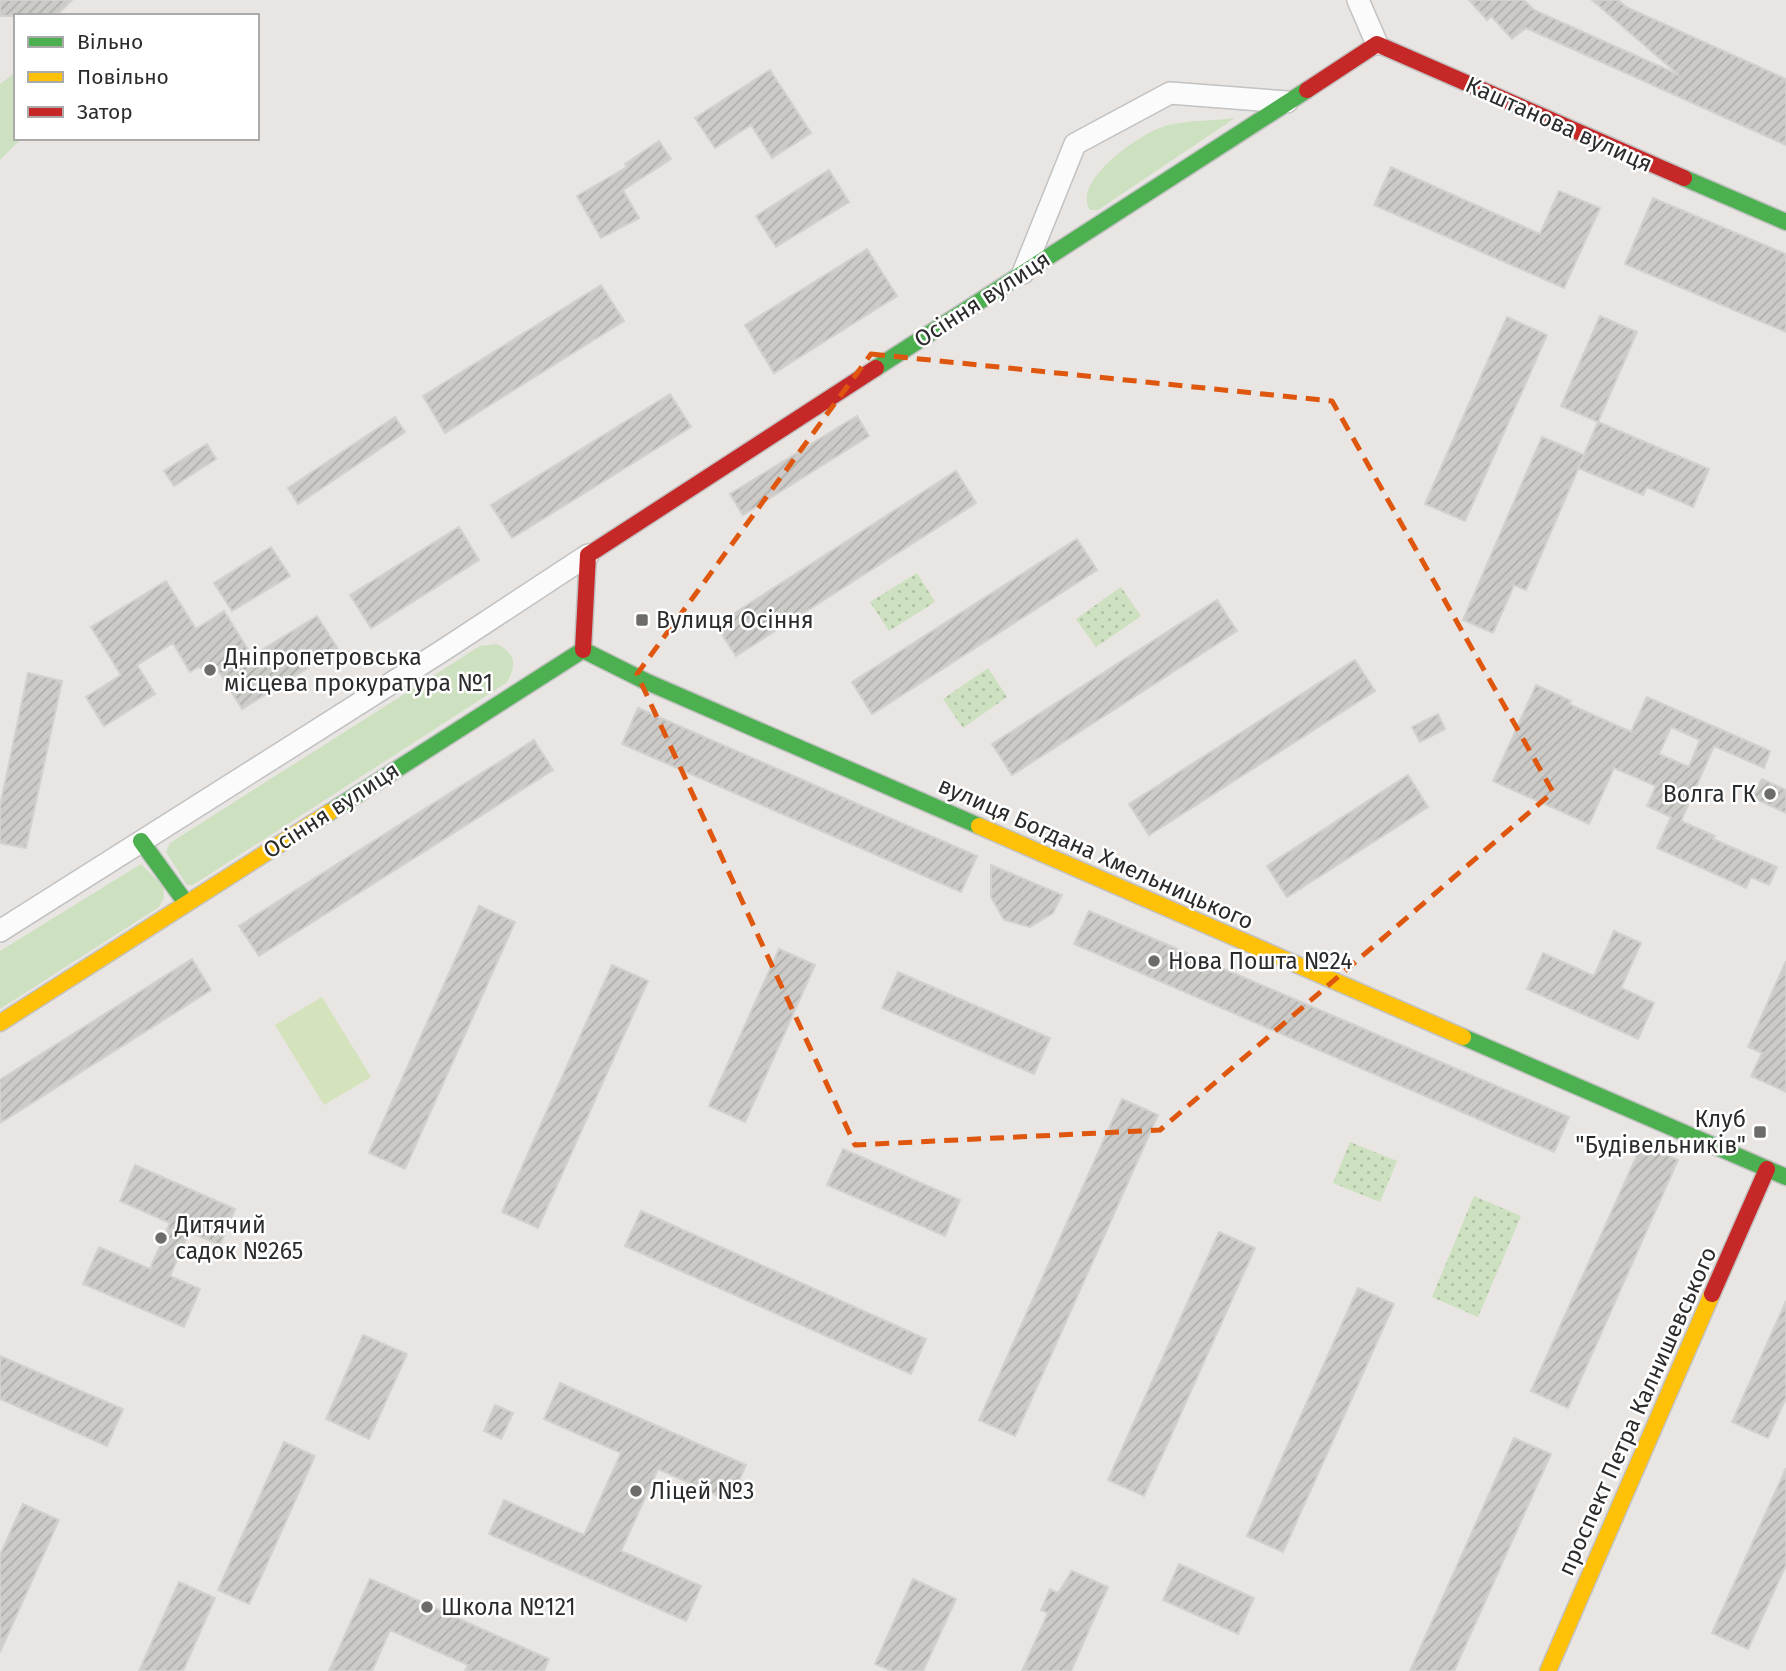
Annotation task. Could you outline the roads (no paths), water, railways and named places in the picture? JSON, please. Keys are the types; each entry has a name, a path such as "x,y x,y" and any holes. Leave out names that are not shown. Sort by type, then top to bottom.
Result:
{"street":[{"path":"1358,0 1377,44"},
{"name":"Осіння вулиця","path":"0,931 430,659 1377,44"},
{"name":"Каштанова вулиця","path":"1377,44 1786,222"},
{"path":"1023,272 1075,144 1170,93 1287,102"},
{"path":"583,650 588,555"},
{"name":"Осіння вулиця","path":"0,1023 583,650"},
{"name":"вулиця Богдана Хмельницького","path":"583,650 645,681 1276,958 1786,1177"},
{"path":"141,841 186,903"},
{"name":"проспект Петра Калнишевського","path":"1548,1671 1767,1169"}],"place":[{"name":"Вулиця Осіння","path":"642,620"},
{"name":"Дніпропетровська місцева прокуратура №1","path":"210,670"},
{"name":"Волга ГК","path":"1770,794"},
{"name":"Нова Пошта №24","path":"1154,961"},
{"name":"Клуб \"Будівельників\"","path":"1760,1132"},
{"name":"Дитячий садок №265","path":"161,1238"},
{"name":"Ліцей №3","path":"636,1491"},
{"name":"Школа №121","path":"427,1607"}]}
